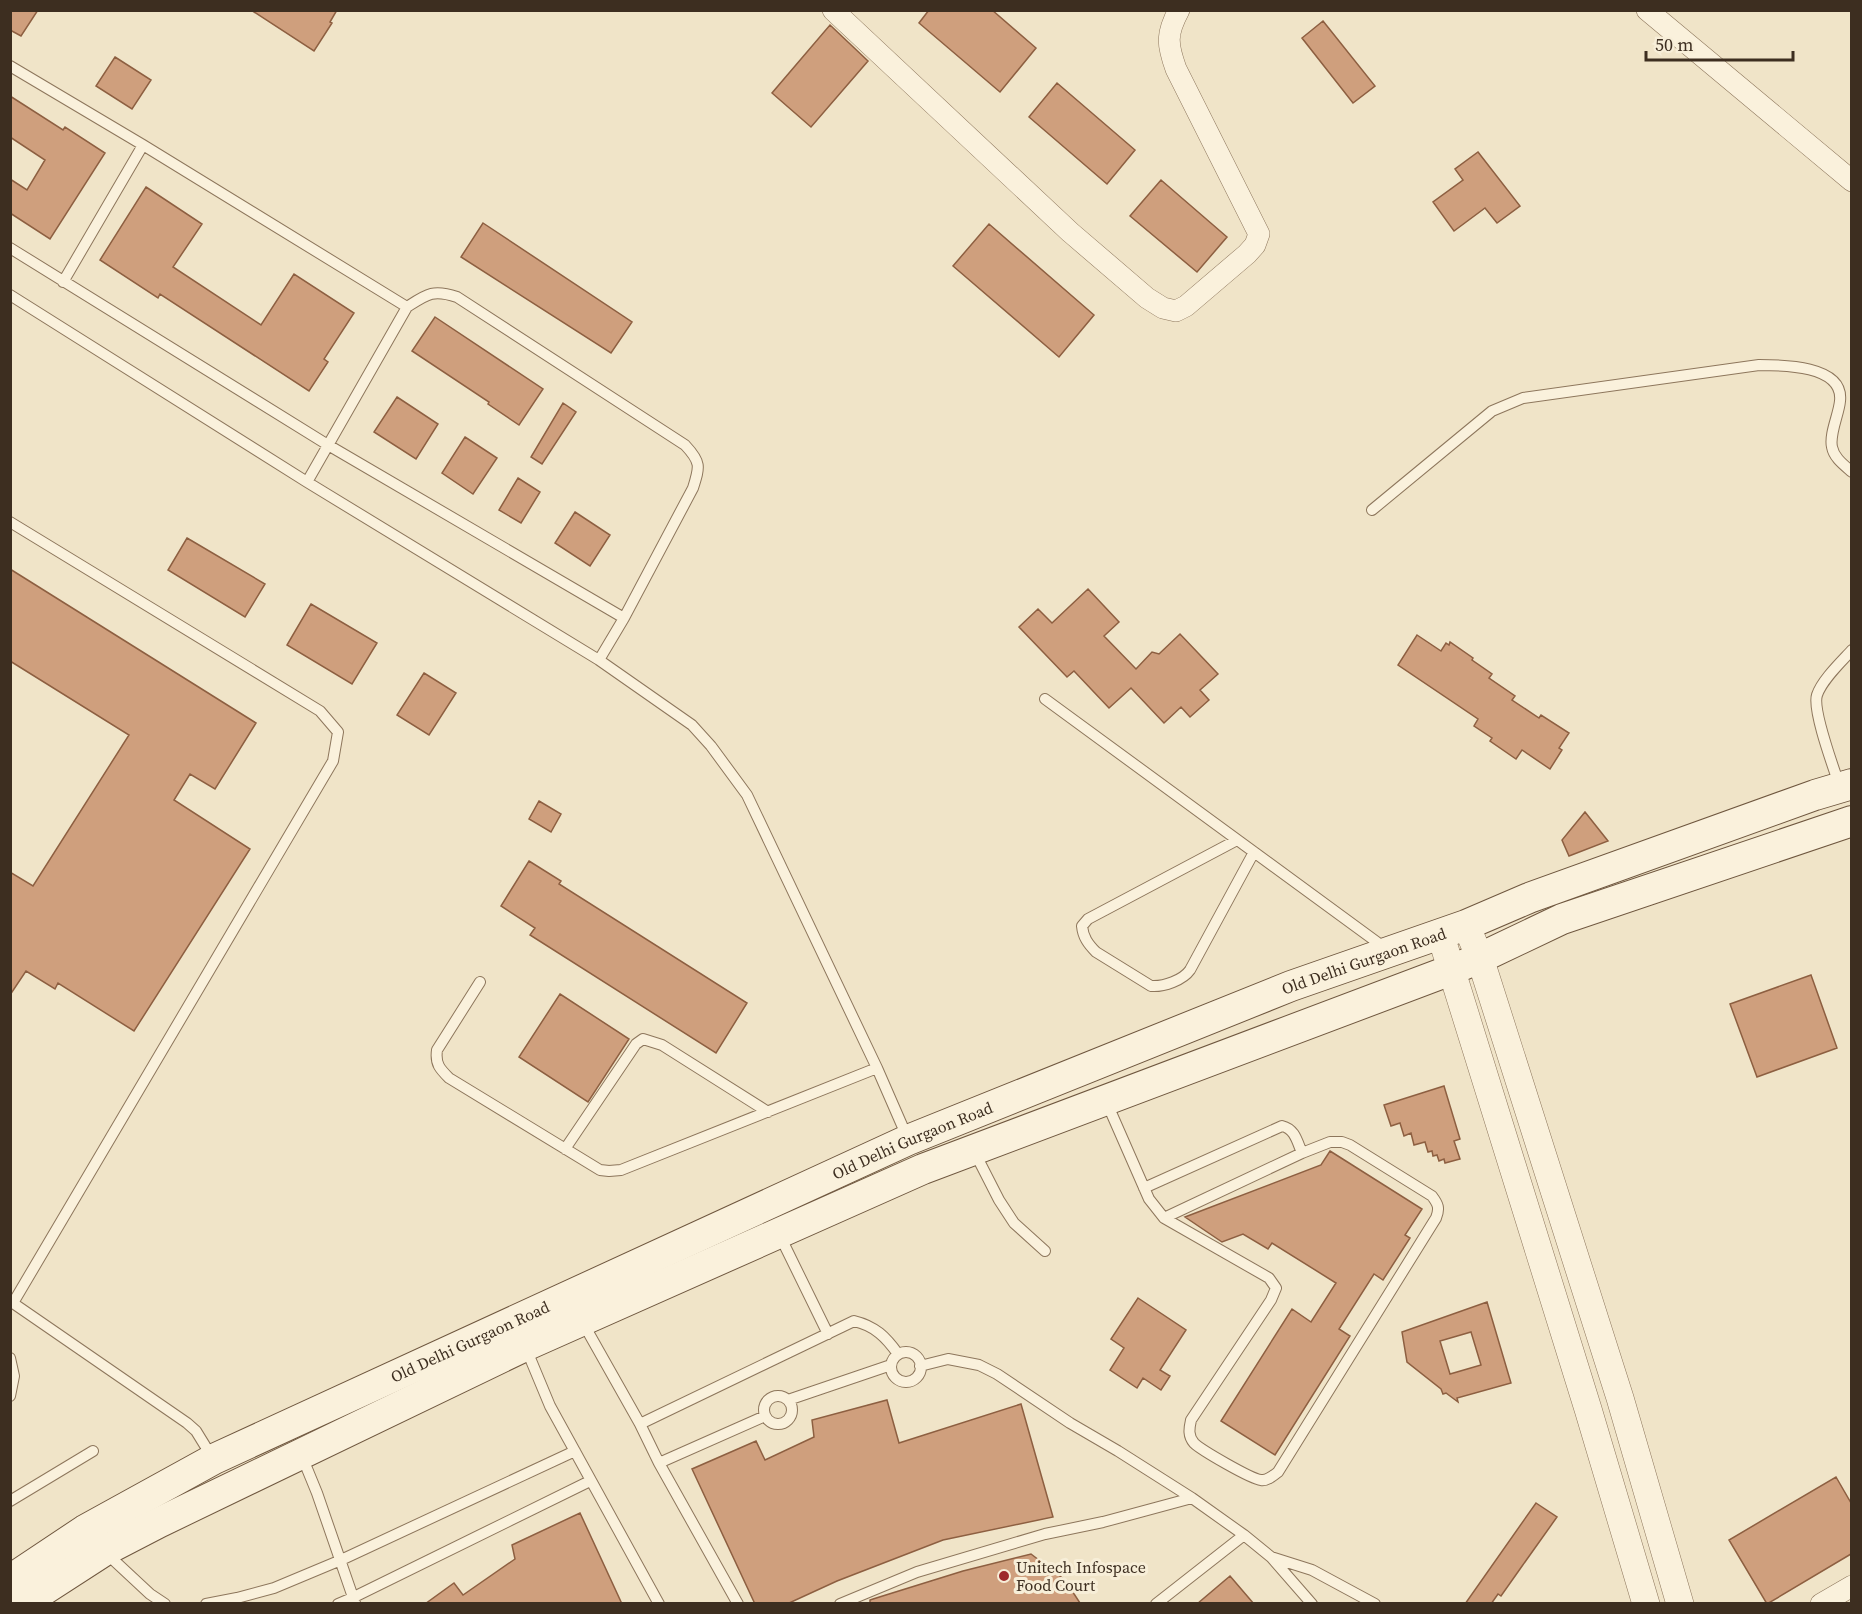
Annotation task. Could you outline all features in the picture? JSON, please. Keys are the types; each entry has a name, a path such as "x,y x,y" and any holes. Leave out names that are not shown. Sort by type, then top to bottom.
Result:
{"main road":[{"name":"Old Delhi Gurgaon Road","path":"22,1604 104,1551 214,1460 908,1140 1292,986 1453,929 1540,894 1846,786"},
{"name":"Old Delhi Gurgaon Road","path":"10,1580 85,1530 153,1509 301,1454 525,1346 923,1169 1451,970 1562,919 1849,825"}],"street":[{"path":"833,10 1088,246 1148,298 1163,308 1176,311 1186,306 1247,254 1255,245 1259,234 1176,69 1168,41 1170,29 1179,10"},
{"path":"1647,10 1851,181"},
{"path":"1453,929 1480,958 1620,1398 1680,1604"},
{"path":"1453,929 1451,970 1588,1408 1646,1604"},
{"path":"1821,1604 1851,1586"}],"lane":[{"path":"10,66 407,307"},
{"path":"63,282 143,145"},
{"path":"10,249 328,445 624,618"},
{"path":"307,482 407,307 426,295 442,292 457,297 685,445 696,457 698,471 693,488 599,660"},
{"path":"10,295 307,482 599,660 692,725 711,746 747,795 877,1068 908,1140"},
{"path":"1372,510 1492,411 1523,398 1760,365 1806,368 1817,372 1838,389 1840,399 1831,445 1839,461 1851,472"},
{"path":"10,522 320,711 338,732 333,761 12,1302 187,1423 196,1431 214,1460"},
{"path":"1846,786 1819,716 1816,698 1820,688 1851,650"},
{"path":"1044,699 1390,952"},
{"path":"1237,840 1088,919 1082,926 1088,944 1095,952 1151,986 1181,979 1190,970 1254,852"},
{"path":"480,982 437,1050 436,1061 440,1069 449,1078 600,1170 621,1170 877,1068"},
{"path":"565,1149 636,1044 643,1040 662,1044 768,1112"},
{"path":"1105,1100 1149,1199 1164,1218 1269,1278 1276,1288 1271,1300 1191,1420 1189,1431 1193,1442 1248,1476 1260,1480 1268,1479 1278,1472 1439,1211 1438,1205 1432,1196 1342,1142 1330,1142 1164,1218"},
{"path":"1144,1188 1282,1126 1294,1132 1302,1153"},
{"path":"973,1150 999,1200 1014,1223 1045,1251"},
{"path":"778,1233 828,1334"},
{"path":"582,1321 738,1604"},
{"path":"640,1424 854,1321 867,1324 880,1331 898,1354"},
{"path":"525,1346 550,1406 659,1604"},
{"path":"898,1354 912,1354 920,1366 918,1376 905,1382 896,1379 891,1365 898,1354"},
{"path":"10,1358 14,1376 10,1396"},
{"path":"920,1366 948,1359 979,1365 997,1374 1070,1423 1118,1450 1192,1498 1244,1535 1271,1557 1312,1604"},
{"path":"788,1400 792,1410 791,1416 783,1423 772,1423 765,1416 764,1410 768,1400 778,1396 788,1400 891,1365"},
{"path":"659,1463 765,1416"},
{"path":"10,1501 93,1451"},
{"path":"206,1604 274,1588 341,1560 574,1451"},
{"path":"301,1454 354,1601"},
{"path":"338,1604 354,1601 590,1481"},
{"path":"840,1604 917,1572 1045,1534 1103,1522 1192,1498"},
{"path":"1156,1604 1244,1535"},
{"path":"104,1551 150,1594 165,1603 178,1604"},
{"path":"1271,1557 1312,1570 1375,1604"}],"building":[{"path":"10,10 38,10 21,36 10,30"},
{"path":"251,10 337,10 330,22 332,23 314,51"},
{"path":"929,10 992,10 1036,48 1000,92 919,23"},
{"path":"1323,21 1375,86 1353,103 1302,38"},
{"path":"830,25 868,61 811,127 772,93"},
{"path":"115,57 151,80 132,109 96,86"},
{"path":"1057,83 1135,150 1107,184 1029,117"},
{"path":"10,96 63,130 65,127 105,153 50,239 10,213 10,179 27,190 45,160 10,137"},
{"path":"1478,152 1520,206 1497,223 1485,208 1454,231 1433,202 1463,180 1455,169"},
{"path":"1161,180 1227,237 1197,272 1130,216"},
{"path":"146,187 202,224 173,267 261,325 294,274 354,313 324,359 328,362 309,391 160,294 158,298 100,260"},
{"path":"483,223 632,322 611,353 461,257"},
{"path":"989,224 1094,315 1059,357 953,266"},
{"path":"435,317 543,389 519,425 488,404 489,402 412,351"},
{"path":"397,397 438,424 416,459 374,432"},
{"path":"563,403 576,412 542,464 531,457"},
{"path":"465,437 497,458 473,494 442,473"},
{"path":"518,478 540,492 521,523 499,510"},
{"path":"575,512 610,535 590,566 555,543"},
{"path":"187,538 265,584 245,617 168,570"},
{"path":"10,569 256,723 215,789 190,774 174,800 250,849 134,1031 58,983 55,989 26,971 10,995 10,872 33,886 129,735 10,661"},
{"path":"1088,589 1119,622 1104,636 1136,669 1152,652 1159,654 1180,634 1218,674 1200,690 1209,700 1190,717 1181,707 1164,723 1131,688 1109,708 1074,671 1067,677 1019,627 1038,609 1052,623"},
{"path":"311,604 377,643 352,684 287,645"},
{"path":"1417,635 1441,651 1446,643 1449,645 1450,642 1492,674 1489,678 1515,696 1512,700 1539,718 1541,715 1569,733 1559,748 1562,750 1550,769 1522,750 1516,759 1490,741 1492,738 1474,726 1478,719 1398,665"},
{"path":"424,673 456,693 429,735 397,715"},
{"path":"539,801 561,814 551,832 529,819"},
{"path":"1585,812 1608,841 1569,856 1562,840"},
{"path":"529,861 561,881 559,884 747,1003 716,1053 530,935 535,928 501,906"},
{"path":"1811,975 1837,1048 1757,1077 1730,1004"},
{"path":"560,994 629,1039 588,1102 519,1057"},
{"path":"1444,1086 1460,1139 1454,1141 1460,1159 1445,1163 1444,1159 1439,1161 1437,1155 1433,1156 1432,1151 1428,1152 1425,1142 1414,1145 1411,1133 1404,1136 1400,1123 1391,1126 1384,1105"},
{"path":"1330,1151 1422,1209 1405,1235 1410,1238 1383,1280 1374,1274 1339,1329 1350,1336 1275,1455 1221,1421 1292,1309 1311,1322 1336,1283 1272,1243 1268,1249 1243,1234 1222,1242 1185,1217 1321,1165"},
{"path":"1138,1298 1186,1330 1160,1370 1170,1376 1161,1390 1143,1378 1137,1388 1110,1370 1124,1348 1111,1339"},
{"path":"1487,1302 1511,1383 1457,1398 1458,1402 1446,1393 1443,1394 1441,1389 1407,1362 1402,1332","holes":["1471,1332 1481,1365 1450,1374 1440,1341"]},
{"path":"887,1400 899,1443 1021,1404 1053,1517 943,1540 837,1581 787,1604 755,1604 692,1469 756,1441 765,1460 814,1437 812,1420"},
{"path":"1836,1477 1851,1503 1851,1554 1767,1604 1729,1540"},
{"path":"1536,1503 1557,1517 1501,1596 1498,1594 1491,1604 1465,1604"},
{"path":"580,1513 622,1604 425,1604 454,1583 463,1595 515,1559 512,1545"},
{"name":"Unitech Infospace Food Court","path":"1031,1554 1065,1580 1080,1603 870,1603 870,1600 963,1571"},
{"path":"1230,1576 1254,1604 1197,1604"}],"place":[{"name":"Unitech Infospace Food Court","path":"1004,1576"}]}
